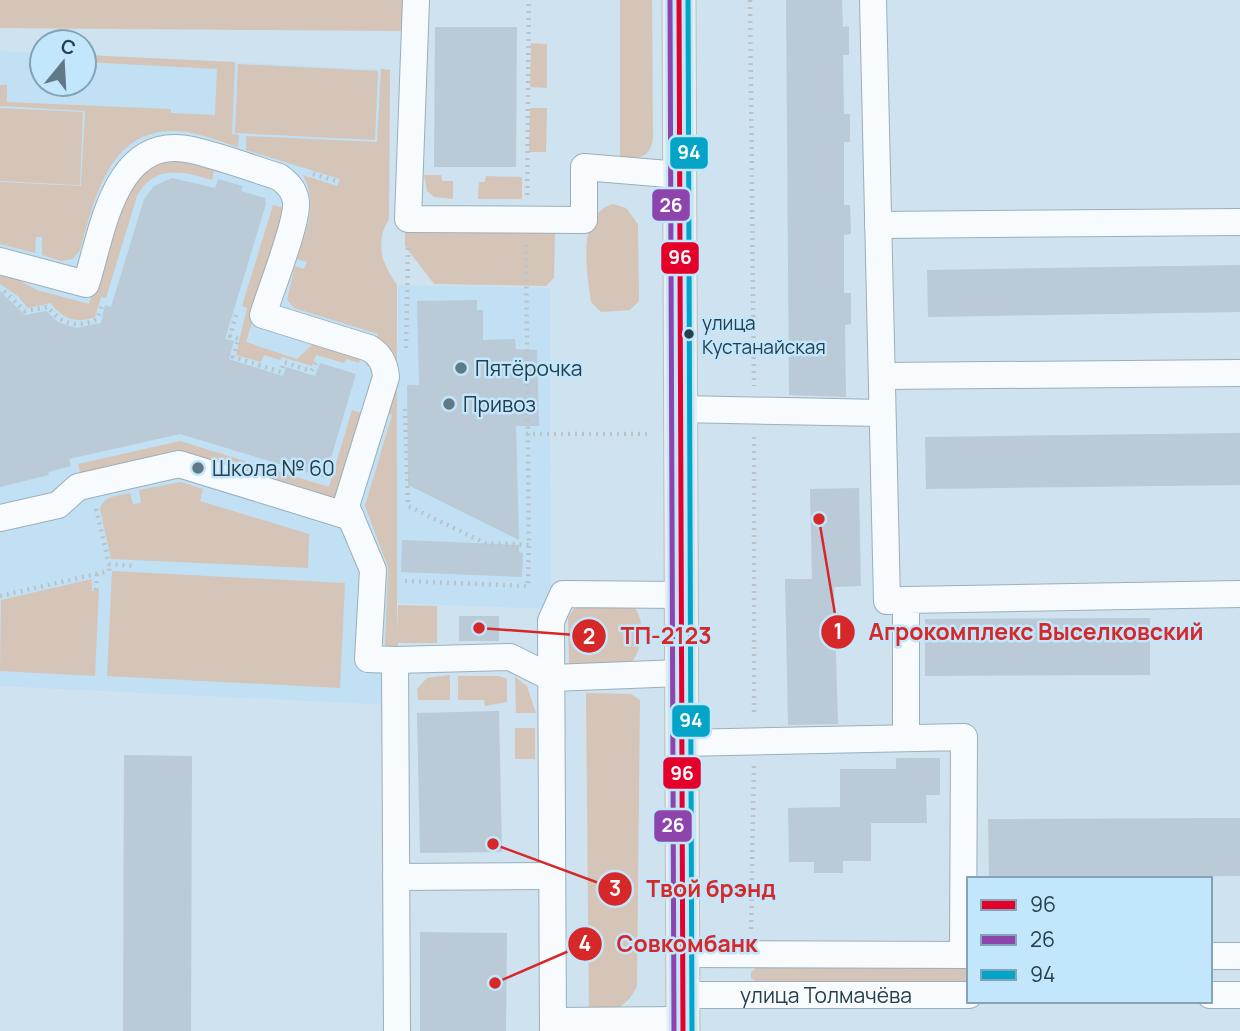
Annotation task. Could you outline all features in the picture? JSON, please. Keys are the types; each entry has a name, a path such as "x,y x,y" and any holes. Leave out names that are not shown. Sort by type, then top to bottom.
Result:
{"main road":[{"path":"679,0 682,1015"}],"street":[{"path":"416,0 408,219 584,220 584,167 680,174"},
{"path":"873,0 887,601 1240,594"},
{"path":"0,261 86,284 122,176 138,160 156,152 191,150 279,177 292,189 296,207 263,315 369,348 381,358 385,368 386,377 346,506 373,570 368,659 510,657 552,678 681,673"},
{"path":"878,225 1240,222"},
{"path":"882,376 1240,373"},
{"path":"680,421 754,408 882,413"},
{"path":"0,518 58,505 78,487 179,464 351,517"},
{"path":"553,1026 551,621 564,594 681,594"},
{"path":"905,600 906,738"},
{"path":"395,660 397,1031"},
{"path":"682,743 964,737 966,955"},
{"path":"396,877 552,876"},
{"name":"улица Толмачёва","path":"682,954 966,955"},
{"path":"1212,956 1240,956"},
{"name":"улица Толмачёва","path":"553,1026 967,995"},
{"path":"1212,995 1240,995"}],"path":[{"path":"750,0 754,408"},
{"path":"304,171 339,182"},
{"path":"406,356 408,219"},
{"path":"405,397 408,506 485,543 529,545"},
{"path":"405,581 528,586 526,433 680,421"},
{"path":"742,433 754,433 754,741 750,954"},
{"path":"0,596 109,571 96,509 99,501"},
{"path":"109,564 136,566"},
{"path":"96,590 97,574"}],"shaded area":[{"path":"0,0 403,0 403,31 0,28"},
{"path":"620,0 652,0 653,139 649,151 637,157 620,157"},
{"path":"531,43 547,44 547,88 530,87"},
{"name":"Школа № 60","path":"0,51 28,52 28,98 98,98 98,56 390,70 389,219 383,230 382,264 397,285 397,513 398,285 550,288 551,609 397,603 397,650 391,705 0,686"},
{"path":"98,56 235,62 232,134 239,135 238,147 187,132 161,132 140,138 124,150 111,167 93,207 80,250 73,259 61,261 42,255 42,237 36,237 35,253 0,244 0,182 81,186 85,111 0,106 0,85 7,85 7,102 171,109 171,113 215,115 217,69 98,63"},
{"path":"238,64 378,71 375,140 235,133"},
{"path":"381,69 390,70 389,219 384,228 381,245 387,269 397,285 397,633 398,605 437,606 437,643 398,643 397,650 385,647 388,567 365,506 392,415 385,412 376,341 378,334 294,308 287,300 295,266 304,269 307,262 297,259 310,207 310,196 303,175 337,186 340,179 246,150 246,136 377,142"},
{"path":"0,108 83,112 80,185 0,181"},
{"path":"530,108 547,108 546,152 529,152"},
{"path":"166,157 222,168 220,173 214,171 212,180 190,174 170,173 152,179 144,186 137,196 106,298 101,297 95,317 70,319 51,303 28,308 18,296 0,284 0,270 37,290 89,304 126,187"},
{"path":"424,175 441,175 442,181 453,181 453,199 434,197 427,191"},
{"path":"486,176 522,177 522,199 478,199 479,182 485,182"},
{"path":"613,204 626,208 638,224 639,301 630,310 601,312 591,302 587,246 593,220 601,210"},
{"path":"273,205 287,209 246,342 297,359 314,343 361,354 359,363 346,359 344,363 316,355 312,366 282,357 280,360 264,355 261,362 236,355 247,308 242,306"},
{"path":"555,232 554,278 546,286 434,284 405,246 405,233"},
{"path":"352,410 366,415 336,496 330,498 182,457 81,478 78,464 180,441 329,487"},
{"path":"181,482 203,489 200,501 309,534 308,568 111,559 100,509 102,504 112,497 130,493 133,504 141,503 139,490"},
{"path":"112,571 345,583 340,688 107,676"},
{"path":"92,579 92,591 99,589 95,676 0,671 1,600"},
{"path":"578,602 631,603 639,616 642,633 639,649 631,663 576,668 569,664 568,618"},
{"path":"450,675 450,700 418,700 417,689 427,678"},
{"path":"458,676 499,676 507,679 507,702 485,706 484,700 458,700"},
{"path":"515,677 527,686 536,713 516,713"},
{"path":"586,693 631,694 640,700 637,986 628,1000 618,1007 589,1014"},
{"path":"515,728 535,728 535,759 515,759"},
{"path":"757,967 967,967 967,982 757,982 751,978 751,972"}],"building":[{"path":"786,0 842,0 843,27 849,26 849,55 843,55 844,114 850,114 850,142 844,142 844,205 850,205 851,234 844,235 844,293 851,293 851,324 845,325 846,397 789,395"},
{"path":"435,27 517,27 516,167 434,167"},
{"path":"172,178 215,188 218,179 243,186 241,191 265,198 266,204 225,339 234,341 229,359 283,376 286,367 315,376 320,363 356,374 325,478 180,434 69,459 71,466 48,472 49,475 0,487 0,291 25,315 46,311 58,322 76,328 101,323 105,305 111,307 144,199 154,186"},
{"path":"1240,265 1240,312 928,317 927,270"},
{"name":"Привоз","path":"477,300 477,310 483,310 483,340 515,339 516,349 537,350 539,426 516,426 519,540 408,485 407,385 419,385 417,301"},
{"path":"1240,433 1240,485 926,489 925,437"},
{"path":"859,488 861,586 834,587 838,724 788,725 785,579 812,579 810,489"},
{"path":"402,540 519,545 519,552 523,553 522,577 401,572"},
{"path":"459,616 499,616 499,641 459,641"},
{"path":"1150,618 1150,675 925,676 925,619"},
{"path":"499,711 502,852 420,853 417,713"},
{"path":"124,755 192,756 191,1031 123,1031"},
{"path":"896,758 940,758 940,795 926,795 927,823 871,823 871,861 843,861 843,873 814,873 814,862 789,862 788,808 840,807 840,769 896,769"},
{"path":"1240,818 1240,876 989,877 988,819"},
{"path":"420,932 507,933 506,1031 420,1031"}],"transit line":[{"name":"26","path":"670,0 674,1031"},
{"name":"96","path":"679,0 683,1031"},
{"name":"94","path":"688,0 692,1031"}],"place":[{"name":"улица Кустанайская","path":"689,334"},
{"name":"Пятёрочка","path":"461,368"},
{"name":"Привоз","path":"449,404"},
{"name":"Школа № 60","path":"198,468"},
{"name":"Агрокомплекс Выселковский","path":"819,519"},
{"name":"ТП-2123","path":"479,628"},
{"name":"Твой брэнд","path":"493,844"},
{"name":"Совкомбанк","path":"495,983"}]}
